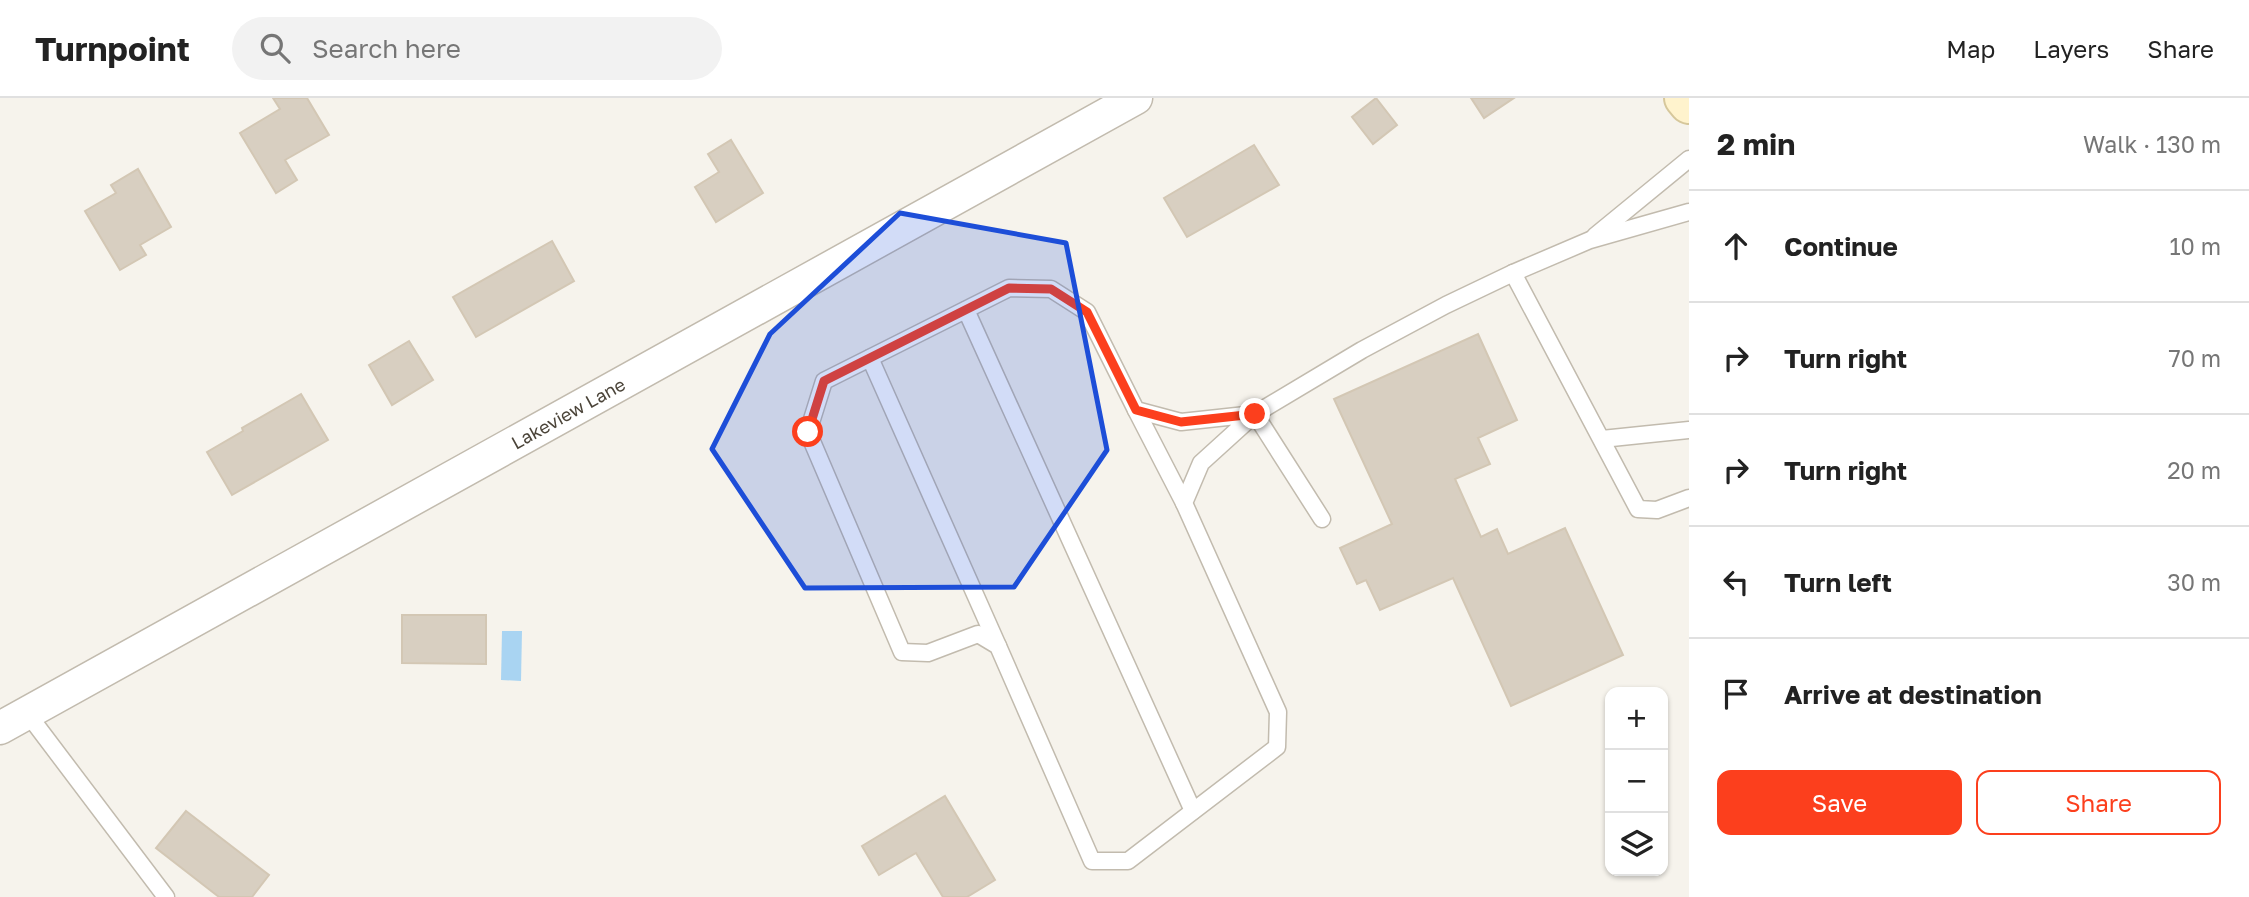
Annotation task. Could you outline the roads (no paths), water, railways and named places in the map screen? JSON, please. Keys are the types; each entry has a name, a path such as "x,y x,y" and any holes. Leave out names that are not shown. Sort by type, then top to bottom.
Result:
{"main road":[{"path":"1684,98 1689,104"}],"street":[{"name":"Lakeview Lane","path":"13,721 1136,98"}],"lane":[{"path":"1590,240 1689,159"},
{"path":"1184,503 1201,463 1255,414 1362,350 1446,305 1590,240 1689,212"},
{"path":"1513,273 1638,509 1657,510 1689,498"},
{"path":"870,358 998,646 1092,861 1128,861 1277,747 1278,712 1184,503 1087,312 1051,289 1009,288 824,381 808,432 902,652 928,653 978,634 998,646"},
{"path":"965,310 1193,811"},
{"path":"1136,410 1181,422 1255,414"},
{"path":"1255,414 1322,519"},
{"path":"1602,439 1689,430"},
{"path":"13,721 166,897"}],"water":[{"path":"502,631 522,631 521,681 501,680"}]}
